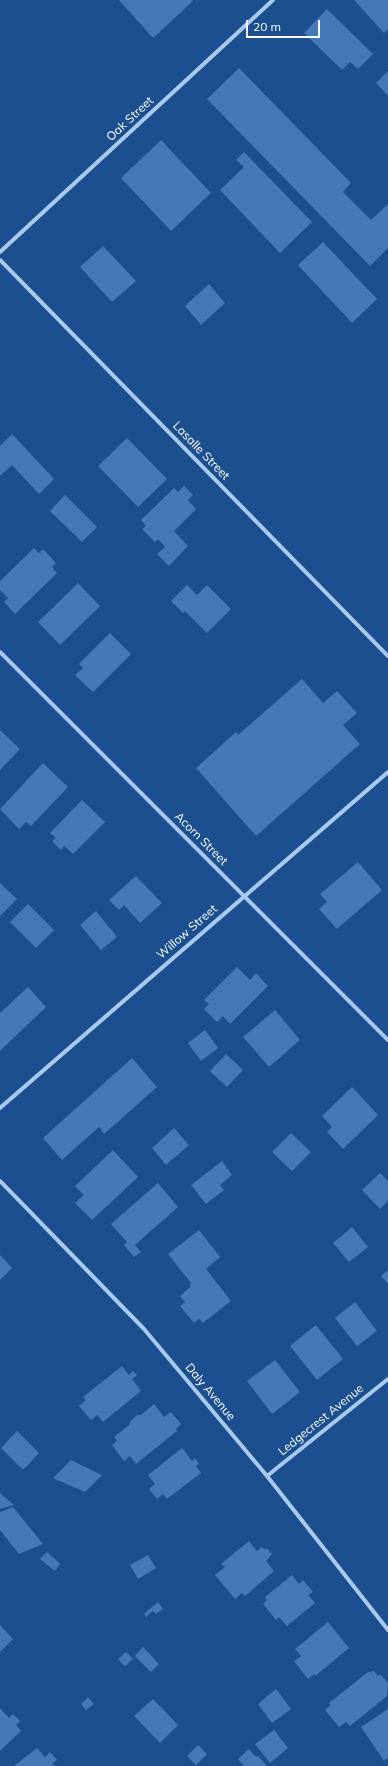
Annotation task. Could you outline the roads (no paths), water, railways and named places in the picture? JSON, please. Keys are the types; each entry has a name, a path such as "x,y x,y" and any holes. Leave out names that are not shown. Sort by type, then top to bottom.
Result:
{"street":[{"name":"Oak Street","path":"0,252 273,0"},
{"name":"Lasalle Street","path":"0,260 388,656"},
{"name":"Acorn Street","path":"0,652 388,1040"},
{"name":"Willow Street","path":"0,1108 388,772"},
{"name":"Daly Avenue","path":"0,1181 144,1329 267,1476 388,1630"},
{"name":"Ledgecrest Avenue","path":"267,1476 388,1379"}]}
